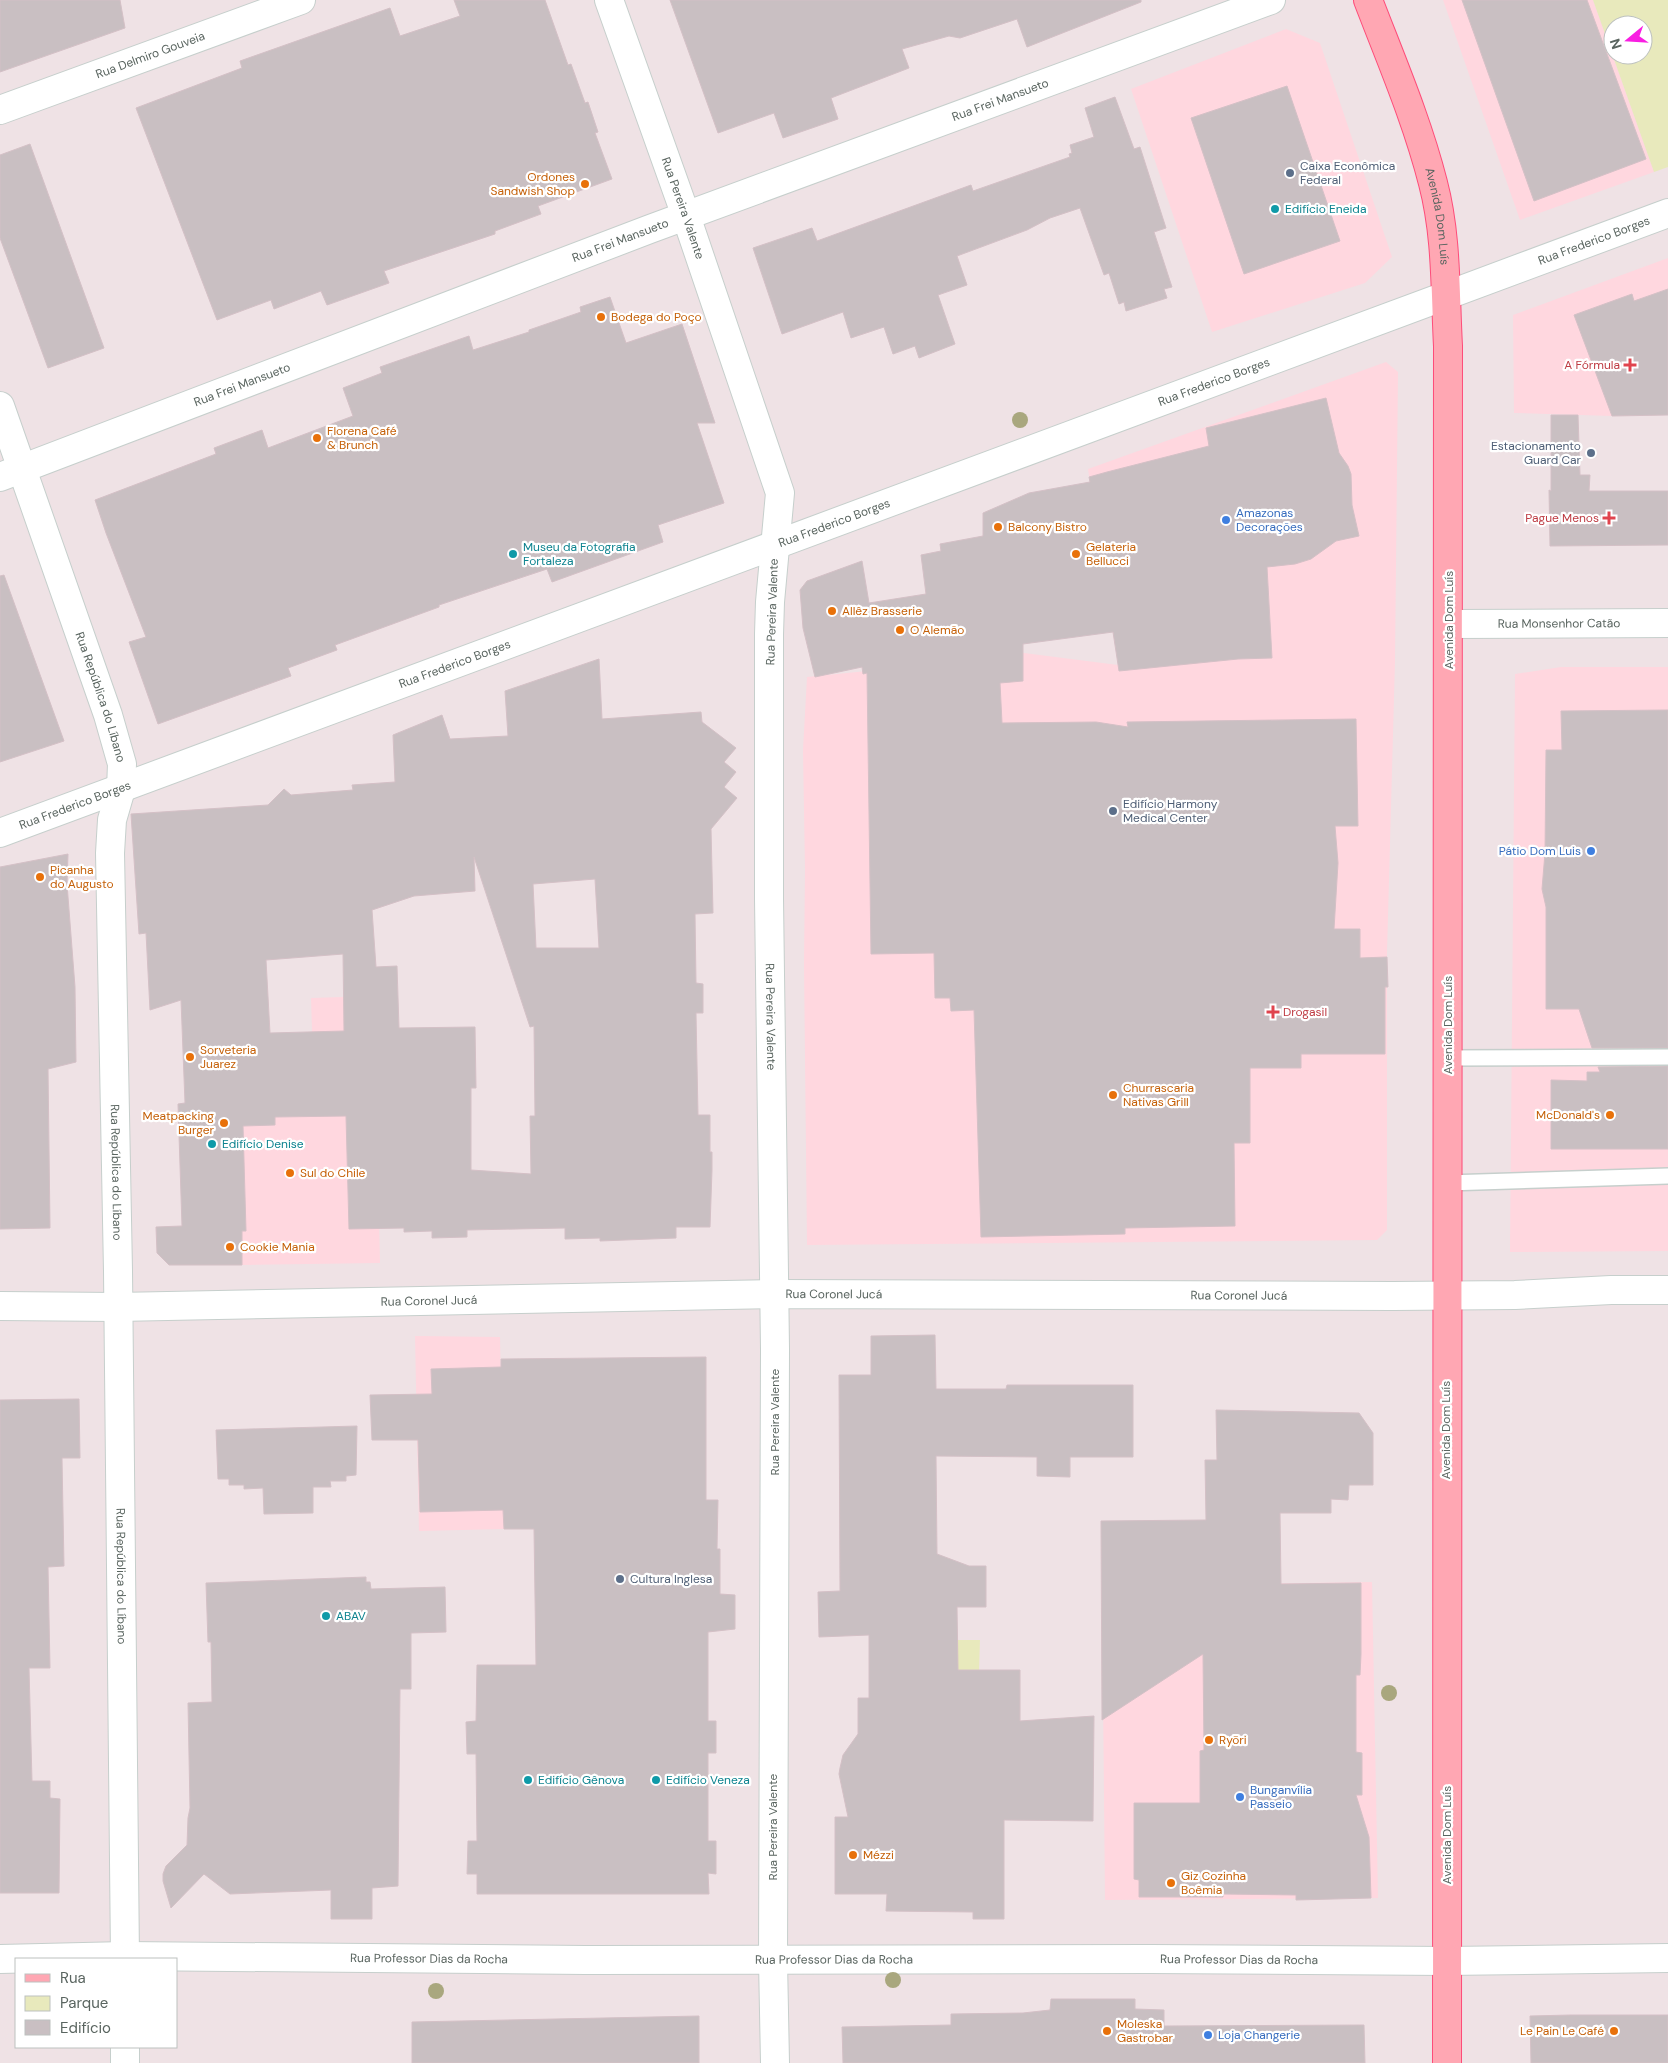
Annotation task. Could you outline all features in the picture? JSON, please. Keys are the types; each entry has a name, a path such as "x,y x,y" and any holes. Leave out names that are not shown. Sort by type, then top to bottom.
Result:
{"main road":[{"name":"Avenida Dom Luís","path":"1368,0 1408,106 1433,184 1443,239 1448,346 1448,2063"}],"street":[{"name":"Rua Delmiro Gouveia","path":"0,110 301,0"},
{"name":"Rua Pereira Valente","path":"609,0 686,216 780,493 769,634 769,899 775,1294 773,1960 775,2063"},
{"name":"Rua Frei Mansueto","path":"11,473 686,216 1271,0"},
{"name":"Rua Frederico Borges","path":"0,833 1668,213"},
{"name":"Rua República do Líbano","path":"0,406 11,473 108,715 122,764 121,789 112,820 110,853 125,1958"},
{"name":"Rua Monsenhor Catão","path":"1449,624 1668,623"},
{"name":"Rua Coronel Jucá","path":"0,1306 117,1307 775,1294 1447,1295 1668,1290"},
{"name":"Rua Professor Dias da Rocha","path":"0,1958 125,1958"},
{"name":"Rua Professor Dias da Rocha","path":"178,1958 1447,1961 1668,1958"},
{"path":"125,2048 125,2063"}],"lane":[{"path":"1447,1058 1668,1057"},
{"path":"1447,1183 1668,1176"}],"shaded area":[{"path":"1443,0 1593,0 1603,28 1603,65 1616,65 1654,172 1520,220"},
{"path":"1286,29 1320,43 1392,257 1365,283 1212,332 1131,89"},
{"path":"1668,258 1668,415 1612,416 1514,413 1513,315"},
{"path":"1386,362 1398,372 1395,661 1387,953 1387,1230 1377,1240 807,1245 803,750 807,677 937,664 970,646 1118,665 1088,469"},
{"name":"Pátio Dom Luis","path":"1561,667 1668,667 1668,1251 1510,1252 1515,674"},
{"path":"374,996 380,1263 242,1265 242,1231 245,1231 243,1126 275,1125 275,1117 292,1117 292,1099 314,1098 311,998"},
{"path":"415,1336 500,1337 504,1529 419,1531"},
{"name":"Bunganvília Passeio","path":"1372,1582 1378,1898 1105,1900 1102,1586"}],"green space":[{"path":"1593,0 1668,0 1668,167 1654,172 1616,65 1653,65 1653,15 1603,15 1603,28"},
{"path":"913,1640 980,1640 979,1671 912,1670"}],"building":[{"path":"0,0 120,0 125,28 0,72"},
{"path":"454,0 545,0 568,65 571,64 585,103 588,102 598,132 595,133 612,179 538,206 541,214 495,231 495,234 384,271 389,283 327,305 321,291 274,309 271,300 217,320 136,108 242,68 240,61 390,8 400,36 460,16"},
{"path":"670,0 1141,0 1141,2 1027,47 1017,19 960,38 949,36 902,49 909,68 831,98 838,119 783,138 774,113 718,133"},
{"path":"1462,0 1587,0 1603,43 1603,65 1611,65 1646,159 1534,201"},
{"name":"Edifício Eneida","path":"1287,86 1340,241 1244,274 1191,118"},
{"path":"1115,97 1134,149 1140,147 1166,228 1154,232 1172,287 1164,289 1167,298 1126,311 1124,302 1119,304 1109,273 1104,275 1080,208 1050,218 1027,230 957,256 967,285 938,295 955,344 919,358 915,346 893,354 884,327 851,338 843,312 782,334 753,248 812,228 817,241 971,185 973,191 1070,157 1069,154 1072,153 1070,145 1094,137 1085,108"},
{"path":"30,144 104,348 48,368 0,238 0,155"},
{"name":"A Fórmula","path":"1668,289 1668,415 1612,416 1574,315 1632,294 1634,301"},
{"path":"610,297 626,343 682,324 715,423 697,423 724,503 658,525 663,542 552,582 547,569 439,605 439,607 335,645 337,650 288,668 291,676 158,724 129,642 146,637 95,500 216,454 214,448 262,430 268,448 353,416 343,388 382,373 380,367 469,336 473,350 529,332 529,330 581,312 580,307"},
{"path":"1326,398 1339,453 1351,474 1352,505 1359,536 1336,541 1311,559 1295,564 1267,567 1272,658 1238,659 1119,671 1113,632 1023,644 1023,681 1000,683 1002,723 1096,722 1128,727 1127,722 1356,719 1358,826 1335,826 1338,863 1334,929 1360,929 1360,958 1387,957 1388,987 1385,987 1385,1054 1301,1054 1301,1068 1250,1068 1250,1143 1234,1143 1235,1226 1125,1228 1125,1234 981,1237 974,1010 951,1011 950,998 935,998 934,953 871,954 867,673 863,674 862,667 815,677 803,628 800,590 807,581 862,561 869,603 926,594 921,555 941,551 940,544 983,536 983,513 1029,493 1090,482 1089,477 1209,446 1206,428"},
{"name":"Pague Menos","path":"1551,415 1578,415 1580,475 1590,475 1589,491 1668,491 1668,545 1550,546"},
{"path":"4,575 64,741 0,762 0,576"},
{"path":"599,659 602,719 701,712 702,722 736,748 724,762 736,772 724,787 737,798 711,829 713,913 695,914 696,983 703,984 703,1013 696,1013 698,1115 710,1115 712,1170 710,1227 676,1227 676,1238 600,1241 600,1238 565,1239 565,1228 467,1230 467,1237 432,1238 432,1231 404,1232 404,1228 349,1229 346,1116 275,1117 275,1125 243,1126 246,1231 242,1231 242,1265 169,1265 157,1253 156,1227 182,1226 178,1104 185,1103 181,1000 150,1010 146,933 139,934 131,814 268,805 284,789 291,795 353,790 352,785 395,782 393,735 442,715 450,739 508,736 505,691","holes":["474,857 530,1027 534,1026 535,1116 530,1116 531,1174 471,1170 471,1088 476,1088 475,1027 399,1028 397,966 376,967 372,910 414,896 475,891","595,879 599,948 536,948 533,884","343,954 344,1031 270,1033 266,960"]},
{"path":"1668,710 1668,1048 1592,1048 1579,1009 1546,1009 1546,907 1542,889 1545,853 1546,750 1562,750 1561,711"},
{"path":"68,854 67,884 75,987 76,1062 48,1069 50,1228 0,1229 0,867"},
{"name":"McDonald's","path":"1668,1066 1668,1149 1551,1149 1551,1080 1587,1081 1587,1072 1600,1072 1598,1067"},
{"path":"935,1335 936,1389 1006,1389 1007,1385 1133,1385 1133,1457 1070,1457 1070,1477 1037,1476 1037,1457 936,1456 937,1554 969,1566 986,1566 986,1607 957,1607 958,1670 1020,1670 1020,1721 1094,1716 1093,1821 1004,1820 1004,1919 973,1919 973,1912 886,1911 887,1894 835,1894 835,1817 848,1817 839,1774 840,1768 843,1755 858,1734 858,1698 869,1698 869,1635 819,1637 818,1592 840,1591 839,1375 871,1375 871,1336"},
{"path":"706,1357 706,1500 718,1500 717,1549 720,1549 720,1594 735,1595 735,1629 708,1632 708,1721 716,1721 716,1753 708,1753 708,1841 716,1841 716,1874 708,1873 709,1894 477,1894 477,1874 467,1874 468,1841 477,1841 476,1754 467,1754 466,1722 476,1721 477,1665 536,1665 534,1529 504,1529 503,1510 420,1512 418,1440 372,1440 370,1395 432,1394 431,1369 501,1367 501,1359"},
{"path":"79,1399 80,1458 62,1458 64,1566 48,1567 50,1668 29,1668 32,1781 50,1781 50,1798 60,1799 59,1893 0,1893 0,1400"},
{"name":"Bunganvília Passeio","path":"1216,1410 1359,1413 1373,1433 1373,1485 1349,1485 1348,1500 1331,1499 1331,1513 1280,1513 1281,1584 1361,1583 1360,1675 1356,1675 1356,1752 1362,1753 1362,1795 1356,1795 1369,1837 1371,1898 1296,1900 1296,1895 1223,1894 1223,1897 1139,1897 1139,1880 1134,1879 1134,1803 1200,1803 1200,1751 1204,1750 1203,1654 1102,1720 1101,1521 1206,1520 1205,1460 1217,1460"},
{"path":"357,1426 356,1475 346,1476 346,1481 330,1481 331,1487 313,1487 313,1513 264,1514 263,1488 244,1489 244,1485 229,1485 229,1479 218,1479 216,1430"},
{"path":"366,1577 366,1582 370,1582 371,1589 445,1587 446,1632 411,1633 411,1689 400,1689 398,1886 372,1888 372,1919 331,1919 331,1890 230,1894 204,1874 171,1908 163,1881 163,1874 166,1866 187,1845 190,1808 188,1703 212,1702 211,1642 208,1642 206,1583"},
{"path":"1051,1999 1135,1999 1135,2009 1164,2010 1164,2026 1364,2025 1365,2063 843,2063 842,2027 951,2025 951,2014 1023,2013 1050,2010"},
{"path":"1668,2015 1668,2063 1531,2063 1530,2016"},
{"path":"699,2016 699,2063 412,2063 412,2022"}],"place":[{"name":"Caixa Econômica Federal","path":"1290,173"},
{"name":"Ordones Sandwish Shop","path":"585,184"},
{"name":"Edifício Eneida","path":"1275,209"},
{"name":"Bodega do Poço","path":"601,317"},
{"name":"A Fórmula","path":"1630,365"},
{"name":"Florena Café & Brunch","path":"317,438"},
{"name":"Estacionamento Guard Car","path":"1591,453"},
{"name":"Pague Menos","path":"1609,518"},
{"name":"Amazonas Decorações","path":"1226,520"},
{"name":"Balcony Bistro","path":"998,527"},
{"name":"Museu da Fotografia Fortaleza","path":"513,554"},
{"name":"Gelateria Bellucci","path":"1076,554"},
{"name":"Allêz Brasserie","path":"832,611"},
{"name":"O Alemão","path":"900,630"},
{"name":"Edifício Harmony Medical Center","path":"1113,811"},
{"name":"Pátio Dom Luis","path":"1591,851"},
{"name":"Picanha do Augusto","path":"40,877"},
{"name":"Drogasil","path":"1273,1012"},
{"name":"Sorveteria Juarez","path":"190,1057"},
{"name":"Churrascaria Nativas Grill","path":"1113,1095"},
{"name":"McDonald's","path":"1610,1115"},
{"name":"Meatpacking Burger","path":"224,1123"},
{"name":"Edifício Denise","path":"212,1144"},
{"name":"Sul do Chile","path":"290,1173"},
{"name":"Cookie Mania","path":"230,1247"},
{"name":"Cultura Inglesa","path":"620,1579"},
{"name":"ABAV","path":"326,1616"},
{"name":"Ryōri","path":"1209,1740"},
{"name":"Edifício Gênova","path":"528,1780"},
{"name":"Edifício Veneza","path":"656,1780"},
{"name":"Bunganvília Passeio","path":"1240,1797"},
{"name":"Mézzi","path":"853,1855"},
{"name":"Giz Cozinha Boêmia","path":"1171,1883"},
{"name":"Moleska Gastrobar","path":"1107,2031"},
{"name":"Le Pain Le Café","path":"1614,2031"},
{"name":"Loja Changerie","path":"1208,2035"}]}
